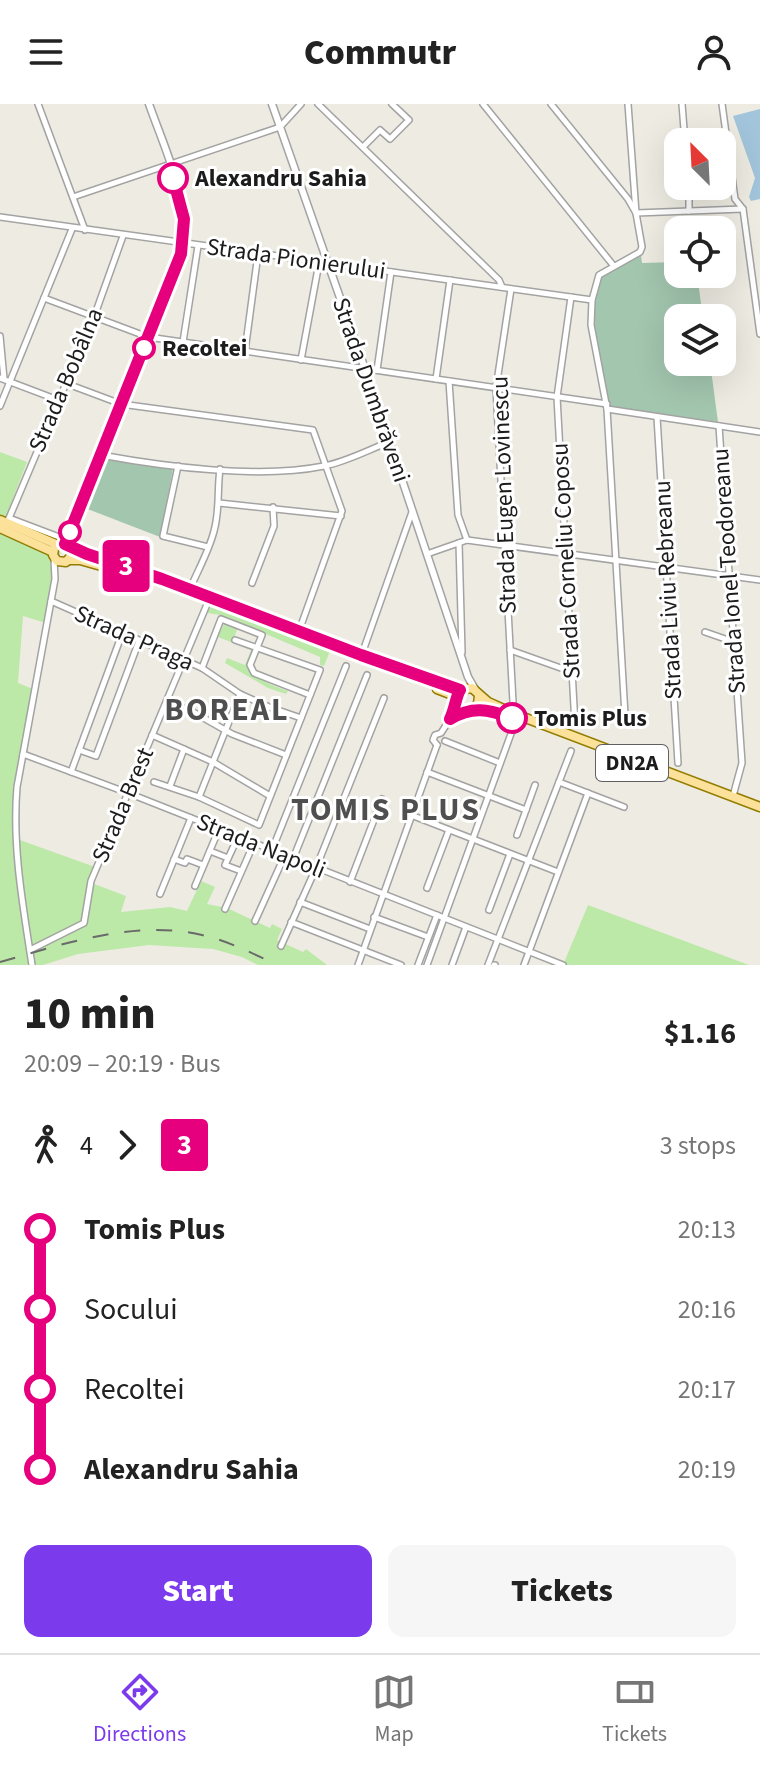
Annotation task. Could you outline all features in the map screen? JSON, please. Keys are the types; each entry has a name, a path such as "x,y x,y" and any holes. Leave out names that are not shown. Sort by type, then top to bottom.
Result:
{"main road":[{"name":"DN2A","path":"4,522 61,548 190,590 361,655 477,693 515,714 760,810"},
{"path":"61,548 67,561"},
{"path":"61,548 67,561"},
{"name":"DN2A","path":"67,561 80,560 134,575 430,686 450,694 457,703 470,709 504,715 760,810"},
{"path":"457,703 462,689"},
{"path":"470,709 478,704 477,693"}],"street":[{"path":"38,104 85,230"},
{"path":"32,965 16,837 17,787 61,548 101,455 183,244 184,219 149,104"},
{"name":"Strada Dumbrăveni","path":"272,104 468,677 477,693"},
{"path":"73,197 280,127 301,104"},
{"path":"318,104 499,280 502,287"},
{"path":"363,147 380,130 390,139 409,120 392,104"},
{"path":"483,104 614,265"},
{"path":"551,104 636,213"},
{"path":"625,715 607,407 594,352 592,300 599,275 640,252 642,247 636,213 628,104"},
{"path":"682,104 684,128"},
{"path":"722,104 735,199 743,209 760,334"},
{"path":"689,200 689,211"},
{"path":"636,213 743,209"},
{"name":"Strada Pionierului","path":"0,217 592,300"},
{"path":"0,406 5,380 72,229"},
{"name":"Strada Bobâlna","path":"4,522 94,317 123,236"},
{"path":"183,342 198,246"},
{"path":"245,351 258,254"},
{"path":"301,360 319,263"},
{"path":"377,370 391,272"},
{"path":"436,379 450,280"},
{"name":"Strada Eugen Lovinescu","path":"511,289 496,388 513,702"},
{"name":"Strada Corneliu Coposu","path":"571,297 557,397 575,725"},
{"path":"44,298 148,337 557,397 657,417 760,432"},
{"path":"0,336 5,380"},
{"path":"5,380 58,400"},
{"path":"449,381 458,515 467,540"},
{"path":"65,383 121,404 313,430 342,511 299,632"},
{"name":"Strada Liviu Rebreanu","path":"657,417 678,763"},
{"name":"Strada Ionel Teodoreanu","path":"719,426 742,763 733,797"},
{"path":"101,455 178,466 281,472 327,466 389,442"},
{"path":"178,466 163,536 208,547"},
{"path":"190,590 214,532 220,469"},
{"path":"219,503 341,516"},
{"path":"252,583 274,526 273,507"},
{"path":"361,655 412,512"},
{"path":"4,522 61,548"},
{"path":"427,554 467,540 760,580"},
{"path":"459,542 462,657"},
{"path":"55,579 67,561"},
{"name":"Strada Praga","path":"51,601 202,668 240,694 301,718"},
{"name":"Strada Brest","path":"30,950 84,923 91,881 208,602"},
{"path":"202,668 221,619 262,635 251,671 310,695"},
{"path":"705,632 734,642"},
{"path":"71,772 122,634"},
{"path":"154,782 199,797 259,825 320,670 235,640"},
{"path":"79,750 96,756 139,641"},
{"path":"510,650 572,672"},
{"path":"272,850 346,666"},
{"path":"293,859 367,675"},
{"path":"462,689 468,677"},
{"path":"199,797 240,694"},
{"path":"281,946 316,868 384,698"},
{"path":"437,745 433,739 441,733 457,703"},
{"path":"186,708 226,730 286,755"},
{"path":"450,719 470,709"},
{"path":"427,965 512,731"},
{"path":"441,733 445,741 500,763"},
{"path":"152,735 213,762 270,796"},
{"path":"358,965 437,745 445,741"},
{"path":"170,786 184,749"},
{"path":"488,965 571,751"},
{"name":"Strada Napoli","path":"23,754 561,965"},
{"path":"427,772 526,810"},
{"path":"559,782 624,807"},
{"path":"517,835 535,785"},
{"path":"524,965 588,793"},
{"path":"350,882 382,799"},
{"path":"411,815 558,872"},
{"path":"160,894 191,818"},
{"path":"195,886 219,829"},
{"path":"427,888 449,830"},
{"path":"238,837 225,865 241,871"},
{"path":"225,909 254,843"},
{"path":"210,851 228,858"},
{"path":"489,910 510,854"},
{"path":"255,921 285,855"},
{"path":"174,859 185,863 187,859 203,865"},
{"path":"300,902 370,929"},
{"path":"418,965 437,915"},
{"path":"374,917 428,937"},
{"path":"291,922 401,965"},
{"path":"452,965 466,927"}],"green space":[{"path":"641,255 642,263 664,262 664,288 699,288 701,304 664,304 664,376 712,376 718,422 609,407 595,342 599,276"},
{"path":"0,452 27,462 5,519 63,541 46,623 23,616 18,683 33,689 20,757 20,840 95,867 89,882 126,896 121,912 170,907 187,911 201,881 215,887 207,904 227,908 270,928 272,924 282,929 277,940 303,952 306,949 327,965 258,965 213,949 149,945 78,954 43,965 0,965"},
{"path":"103,459 173,469 160,537 85,508"},
{"path":"211,607 330,651 324,666 320,665 320,657 221,615 207,613"},
{"path":"225,622 238,627 233,641 255,649 247,667 260,679 288,691 286,694 268,688 225,663 227,658 245,665 251,650 218,637"},
{"path":"588,905 749,965 563,965"}],"water":[{"path":"760,109 760,199 751,201 749,197 755,178 733,116"}],"railway":[{"path":"0,962 100,936 151,930 202,935 278,965"}],"bus line":[{"name":"3","path":"173,178 184,219 181,254 65,544 460,690 458,704 450,719 462,712 479,709 512,718"}],"place":[{"name":"Alexandru Sahia","path":"173,178"},
{"name":"Recoltei","path":"144,348"},
{"name":"Tomis Plus","path":"512,718"}],"district":[{"name":"BOREAL","path":"227,710"},
{"name":"TOMIS PLUS","path":"386,810"}]}
